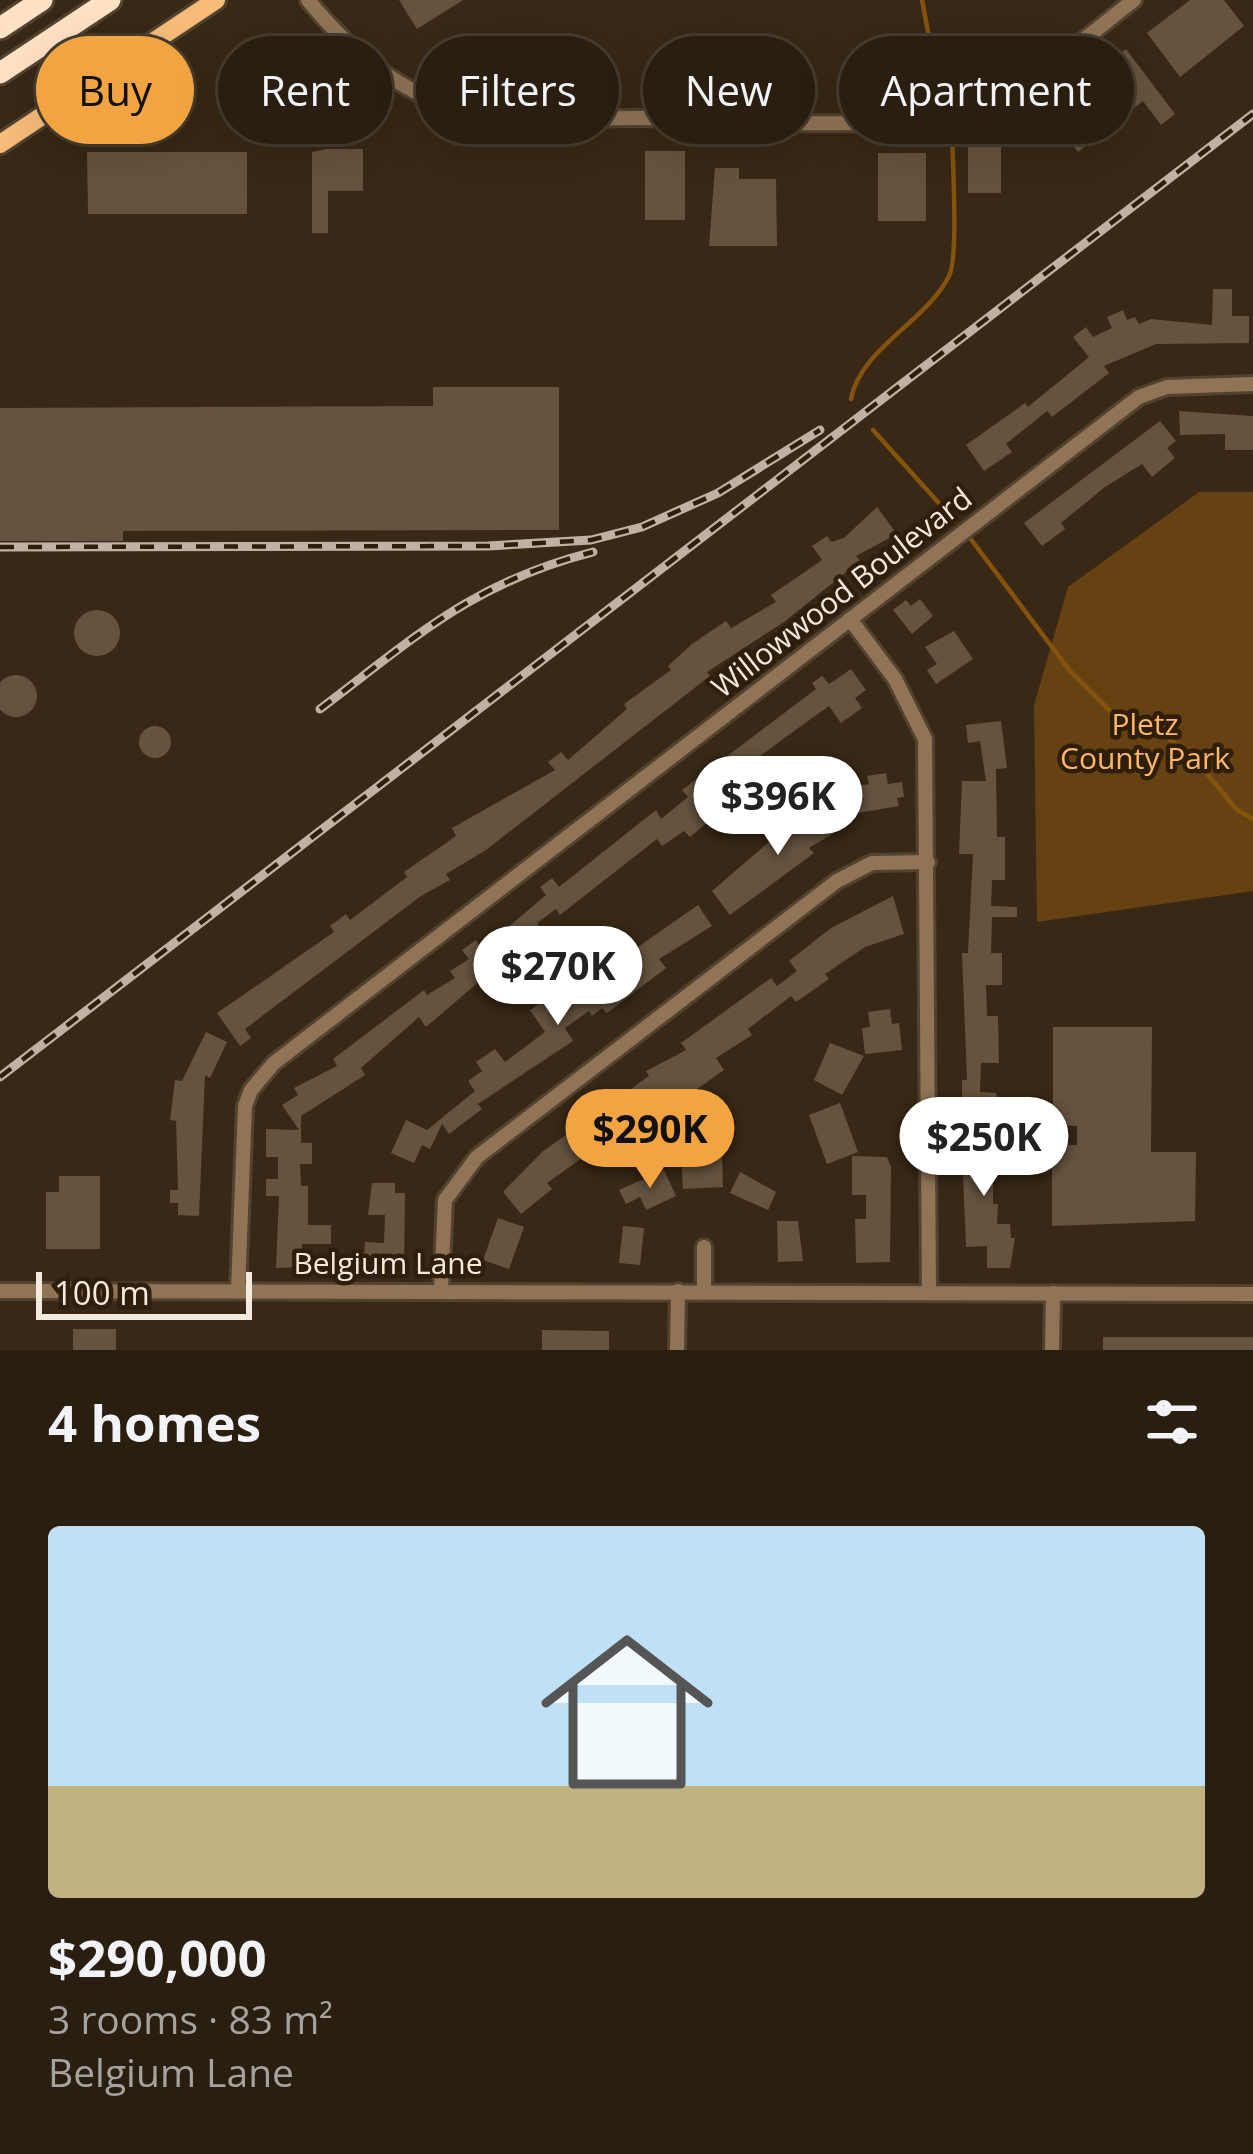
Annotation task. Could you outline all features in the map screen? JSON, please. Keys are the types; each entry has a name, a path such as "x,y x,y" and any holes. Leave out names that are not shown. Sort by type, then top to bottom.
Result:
{"highway":[{"path":"0,28 42,0"},
{"path":"0,73 110,0"}],"main road":[{"path":"0,144 216,0"}],"street":[{"path":"308,0 374,70 461,111 524,121 891,121 953,114 983,106 1035,75 1134,0"},
{"name":"Willowwood Boulevard","path":"238,1291 244,1106 260,1076 1139,398 1167,387 1253,384"},
{"path":"850,620 920,724 928,862 929,1293"},
{"path":"441,1291 445,1200 477,1156 837,881 872,863 928,862"},
{"path":"704,1247 704,1292"},
{"name":"Belgium Lane","path":"0,1291 1253,1294"},
{"path":"677,1350 678,1292"},
{"path":"1052,1350 1053,1293"}],"green space":[{"name":"Pletz County Park","path":"1199,492 1253,492 1253,891 1037,922 1034,705 1068,587"}],"building":[{"path":"399,0 463,0 417,29"},
{"path":"1190,0 1224,0 1244,26 1180,77 1147,33"},
{"path":"1134,60 1175,114 1161,125 1143,101 1134,108"},
{"path":"968,144 1001,144 1001,193 968,193"},
{"path":"363,149 363,191 328,191 328,233 312,233 312,152"},
{"path":"645,151 685,151 685,220 645,220"},
{"path":"87,152 247,152 247,214 88,214"},
{"path":"878,153 926,153 926,221 878,221"},
{"path":"715,168 739,168 739,179 776,179 777,246 709,246"},
{"path":"1213,289 1232,289 1232,316 1249,316 1249,343 1156,344 1104,366 1109,373 1052,417 1047,411 1006,444 1012,452 984,471 966,445 1025,403 1028,407 1089,357 1073,337 1086,327 1093,337 1112,328 1107,317 1123,310 1127,320 1135,317 1139,324 1151,319 1212,325"},
{"path":"433,387 559,387 559,530 123,531 123,541 0,541 0,408 433,406"},
{"path":"1179,411 1253,416 1253,450 1225,450 1225,434 1180,435"},
{"path":"1160,421 1176,441 1167,448 1175,458 1152,477 1142,464 1105,487 1061,523 1065,529 1042,546 1024,523"},
{"path":"877,507 897,534 856,556 860,561 784,622 707,672 710,676 486,850 446,874 450,880 421,896 245,1029 251,1038 240,1046 217,1013 334,932 330,926 346,914 350,920 407,877 404,872 456,836 452,828 555,770 548,762 561,752 568,760 627,709 624,704 671,670 668,666 692,644 726,621 731,628 776,602 771,595 822,560 812,546 827,536 831,542 844,538"},
{"path":"920,599 933,616 912,634 893,610 906,600 911,606"},
{"path":"97,610 113,617 120,633 113,649 97,656 81,649 74,633 81,617"},
{"path":"954,631 973,659 936,684 927,670 937,664 925,647"},
{"path":"851,669 866,690 855,698 862,708 841,723 829,706 783,739 747,766 761,785 745,796 741,790 719,806 722,810 690,837 684,831 662,846 657,839 560,915 556,909 537,923 547,938 512,965 519,974 506,983 495,968 426,1027 419,1017 361,1068 365,1075 301,1116 301,1143 312,1143 312,1164 300,1164 301,1186 308,1186 308,1225 331,1225 331,1244 302,1244 302,1267 276,1268 279,1196 266,1196 266,1179 278,1179 278,1157 266,1157 266,1129 299,1130 282,1105 298,1095 294,1088 337,1066 333,1059 424,990 427,995 455,978 450,971 469,959 462,950 476,940 480,947 512,924 546,895 540,887 552,878 559,887 656,810 661,819 688,797 682,790 816,689 812,683 822,676 829,684"},
{"path":"16,675 35,688 31,711 16,717 1,711 1,681"},
{"path":"1001,721 1007,768 996,769 997,837 1005,837 1005,880 992,880 991,906 1017,907 1017,917 992,917 991,953 1002,953 1002,985 986,985 987,1016 998,1016 999,1063 981,1063 980,1092 996,1093 1003,1123 973,1122 974,1099 962,1098 962,1080 967,1080 962,953 968,953 973,854 959,854 962,781 986,781 980,741 968,743 966,725"},
{"path":"155,726 167,730 171,742 167,754 155,758 143,754 139,742 143,730"},
{"path":"886,773 888,784 902,782 904,797 897,798 899,806 852,814 848,787 869,784 867,776"},
{"path":"832,796 849,824 809,848 814,853 730,915 712,891 791,823 798,832 822,817 816,807"},
{"path":"893,896 904,934 865,947 825,974 829,979 796,1002 791,996 748,1029 752,1035 716,1058 724,1070 683,1099 686,1103 657,1124 648,1111 547,1183 552,1189 521,1214 503,1192 542,1152 649,1076 646,1071 686,1050 681,1043 771,978 777,986 797,971 789,961 831,928"},
{"path":"698,905 712,926 659,959 666,968 607,1013 602,1008 592,1016 589,1011 565,1028 573,1041 478,1104 482,1109 449,1134 442,1124 430,1149 422,1145 414,1163 391,1153 406,1120 427,1130 475,1091 468,1081 482,1071 476,1062 495,1049 505,1062 545,1032 530,1010 565,986 572,995 608,967 614,976 640,956 635,949"},
{"path":"890,1009 892,1024 899,1023 902,1050 865,1054 862,1028 870,1027 868,1012"},
{"path":"1053,1027 1152,1027 1151,1152 1196,1152 1195,1221 1052,1226 1052,1145 1077,1145 1077,1126 1053,1125"},
{"path":"206,1032 227,1042 210,1078 205,1075 199,1216 178,1215 178,1203 170,1203 170,1190 178,1190 176,1121 170,1120 175,1080 182,1081"},
{"path":"830,1043 864,1056 842,1095 814,1080"},
{"path":"840,1103 858,1152 827,1164 809,1115"},
{"path":"961,1127 982,1127 982,1145 1006,1145 1002,1172 993,1172 993,1204 998,1204 997,1224 1010,1224 1011,1238 1015,1238 1010,1268 987,1268 987,1246 966,1247"},
{"path":"722,1153 723,1187 683,1189 681,1155"},
{"path":"852,1156 887,1157 891,1167 890,1262 856,1263 855,1219 866,1219 866,1195 852,1195"},
{"path":"664,1170 676,1196 646,1210 640,1197 626,1204 619,1190"},
{"path":"740,1172 776,1192 768,1210 730,1193"},
{"path":"59,1176 100,1176 100,1249 46,1249 46,1192 59,1192"},
{"path":"372,1183 395,1183 395,1193 405,1193 404,1268 364,1258 365,1242 384,1243 385,1215 368,1215"},
{"path":"498,1218 524,1227 509,1269 483,1260"},
{"path":"777,1221 798,1221 803,1261 778,1262"},
{"path":"623,1226 644,1228 640,1265 619,1263"},
{"path":"73,1329 116,1329 116,1350 73,1350"},
{"path":"542,1330 609,1331 609,1350 542,1350"},
{"path":"1103,1337 1253,1337 1253,1350 1103,1350"}],"waterway":[{"path":"922,0 929,36"},
{"path":"851,399 867,365 925,308 949,276 954,228 952,144"},
{"path":"873,430 955,521"},
{"path":"970,538 1070,671 1114,715 1155,728 1195,759 1236,809 1253,819"}],"railway":[{"path":"0,1077 1253,114"},
{"path":"0,547 488,546 591,540 642,527 718,493 820,430"},
{"path":"320,709 417,635 479,596 513,579 593,552"}]}
